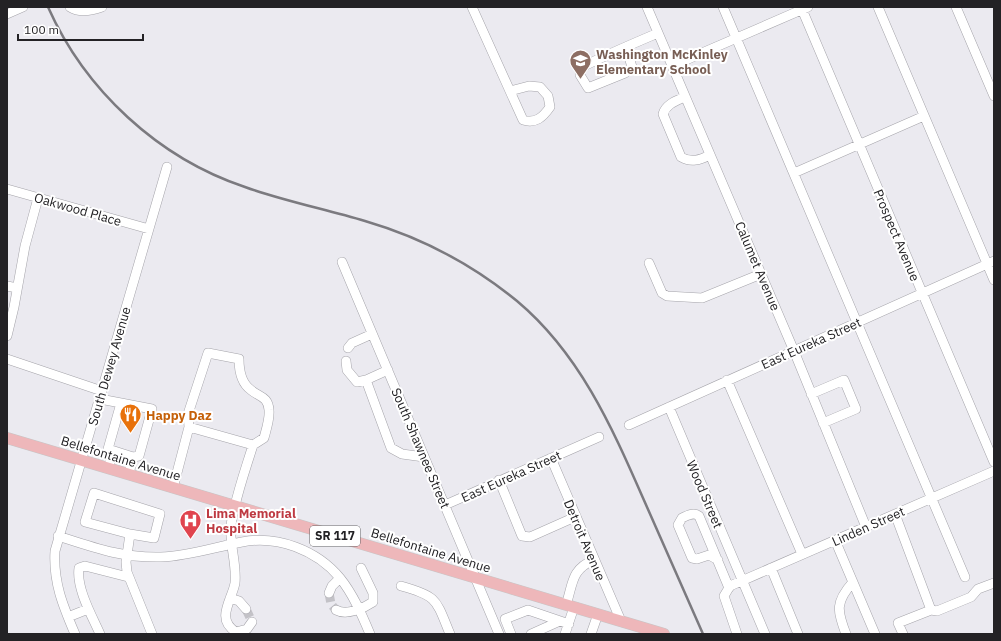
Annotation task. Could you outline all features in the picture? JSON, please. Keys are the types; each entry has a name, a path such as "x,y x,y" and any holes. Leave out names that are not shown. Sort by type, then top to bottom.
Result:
{"main road":[{"name":"Bellefontaine Avenue","path":"7,438 598,614 621,621 639,630 664,634"}],"street":[{"path":"7,16 23,7"},
{"path":"70,7 84,11 102,7"},
{"path":"472,7 523,120 530,122 537,120 550,107 548,96 540,87 529,86 510,91"},
{"name":"Calumet Avenue","path":"647,7 794,350 866,527"},
{"path":"723,7 965,577"},
{"path":"878,7 924,116 991,262 994,280"},
{"path":"956,7 994,96"},
{"path":"672,66 804,8"},
{"name":"Prospect Avenue","path":"804,8 859,144 994,462"},
{"path":"626,47 632,67 625,73 588,88 580,75 580,68 626,47 658,33"},
{"path":"685,97 671,104 664,110 663,114 681,157 687,160 698,161 710,155"},
{"path":"794,173 924,116"},
{"name":"South Dewey Avenue","path":"75,634 59,595 55,579 54,558 58,536 82,460 167,167"},
{"name":"Oakwood Place","path":"7,189 149,229"},
{"path":"7,336 25,246 38,198"},
{"name":"South Shawnee Street","path":"342,262 424,457 477,578 499,634"},
{"name":"East Eureka Street","path":"628,424 991,262"},
{"path":"649,263 662,293 667,296 702,298 761,274"},
{"path":"7,286 17,288"},
{"path":"348,348 352,343 372,334"},
{"path":"173,488 189,427 188,414 208,353 239,359 239,369 244,381 251,390 263,396 270,409 264,438 253,446 231,524 232,545 236,569 235,583 225,612 230,628 236,632 242,632 250,627 252,622"},
{"path":"7,359 121,403 152,410 139,456 133,457 108,449 121,403"},
{"path":"346,361 347,370 357,382 366,380 388,370"},
{"path":"366,380 391,448 402,454 424,457"},
{"path":"727,380 802,554"},
{"path":"811,394 844,380 856,409 823,423"},
{"name":"Wood Street","path":"669,407 741,581 765,634"},
{"path":"189,427 253,446"},
{"name":"East Eureka Street","path":"445,505 599,437"},
{"path":"108,468 114,451"},
{"path":"129,474 133,457"},
{"name":"Detroit Avenue","path":"550,458 621,621"},
{"name":"Linden Street","path":"729,588 741,581 802,554 994,471"},
{"path":"499,480 522,536 530,537 575,517"},
{"path":"94,493 160,514 154,538 130,534 85,522 94,493"},
{"path":"718,560 709,555 697,560 692,558 678,525 682,518 692,514 699,516 718,560 729,588 724,596 738,634"},
{"path":"895,514 931,610"},
{"path":"130,534 126,568 128,577 152,634"},
{"path":"58,536 127,557 182,556 260,540 287,544 319,558 340,578 359,609 370,634"},
{"path":"835,540 875,634"},
{"path":"565,634 564,623 570,606 576,573 583,565 594,560"},
{"path":"100,634 88,609 80,579 80,567 85,566 128,577"},
{"path":"336,610 345,613 359,609 371,603 374,598 361,568"},
{"path":"771,568 798,634"},
{"path":"329,593 332,586 340,578"},
{"path":"846,634 839,615 838,604 841,597 853,582"},
{"path":"903,634 898,624 931,610 937,611 971,597 978,589 994,582"},
{"path":"401,586 421,591 431,597 438,607 448,634"},
{"path":"230,598 239,601 246,609"},
{"path":"68,617 88,609"},
{"path":"511,634 505,619 528,610 564,623"},
{"path":"591,634 598,614"},
{"path":"531,634 564,623"}],"tunnel":[{"path":"329,593 331,604 336,610"},
{"path":"246,609 252,622"}],"railway":[{"path":"48,7 82,66 104,93 128,117 154,139 183,158 213,174 245,187 275,197 365,221 406,235 426,244 464,264 500,288 539,321 576,367 605,417 619,444 703,634"}],"place":[{"name":"Washington McKinley Elementary School","path":"581,80"},
{"name":"Happy Daz","path":"130,434"},
{"name":"Lima Memorial Hospital","path":"190,540"}]}
